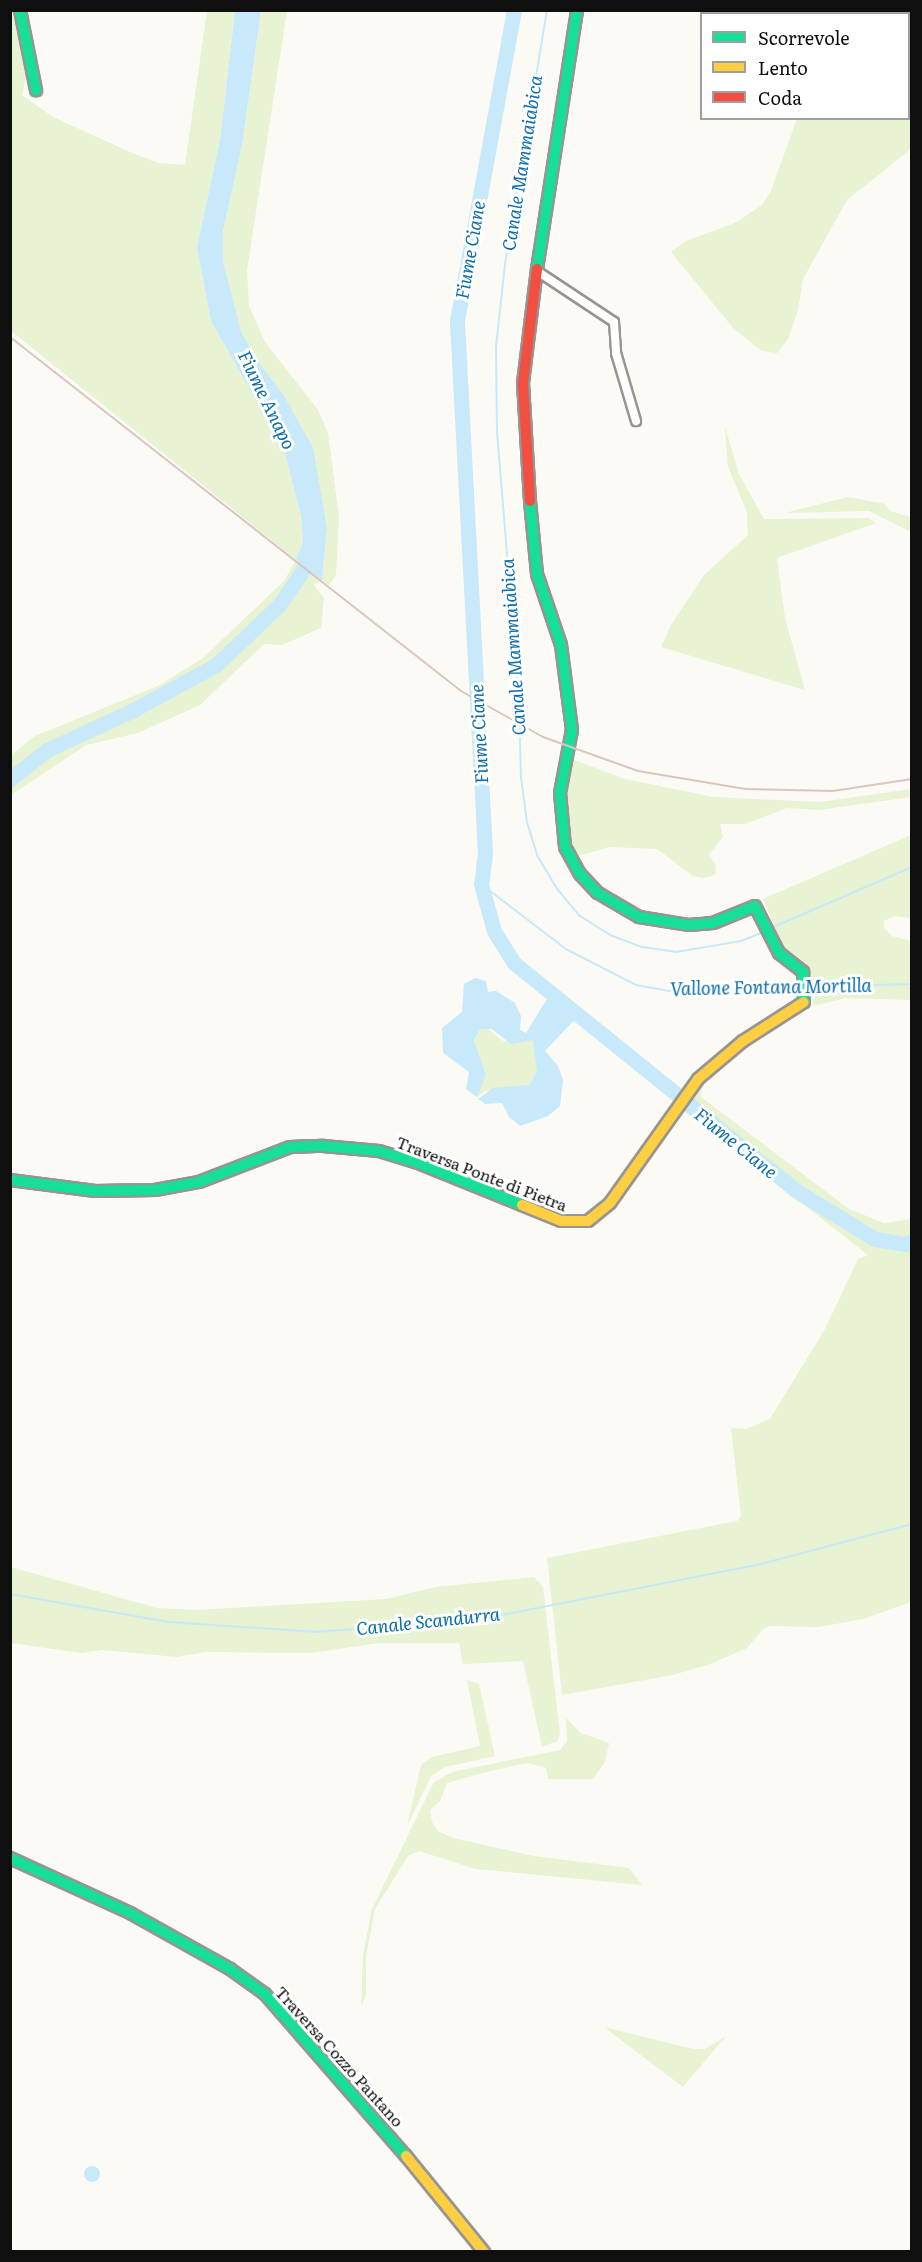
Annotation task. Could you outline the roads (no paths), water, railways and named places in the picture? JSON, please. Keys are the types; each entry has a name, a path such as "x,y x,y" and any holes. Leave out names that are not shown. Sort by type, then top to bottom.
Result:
{"street":[{"path":"20,10 36,90"},
{"path":"577,10 537,271 614,322 616,352 636,421"},
{"name":"Traversa Ponte di Pietra","path":"10,1179 95,1191 155,1190 199,1182 290,1147 323,1146 379,1151 416,1162 561,1221 576,1223 598,1216 610,1203 690,1090 743,1041 798,1011 804,1005 805,979 800,967 778,953 755,906 713,923 689,925 639,917 598,893 580,874 565,847 560,793 572,730 561,645 537,574 524,439 524,383 537,271"},
{"name":"Traversa Cozzo Pantano","path":"10,1858 130,1913 230,1969 265,1994 368,2108 484,2252"}],"water":[{"path":"235,11 261,11 242,145 223,231 223,261 241,331 257,360 283,394 313,448 327,528 322,580 296,560 303,541 301,516 284,449 211,321 197,247 220,140"},
{"path":"475,978 486,981 488,992 496,991 515,1003 521,1016 520,1030 526,1033 552,991 580,1014 545,1051 558,1066 563,1080 560,1106 548,1116 520,1126 509,1117 502,1103 485,1104 478,1099 493,1088 529,1085 537,1072 533,1040 511,1044 492,1029 480,1029 474,1040 486,1075 477,1097 466,1089 469,1072 443,1053 442,1028 462,1012 464,984"},
{"path":"89,2166 95,2166 100,2174 98,2180 89,2182 84,2177 84,2171"}],"waterway":[{"name":"Fiume Ciane","path":"514,10 457,322 485,853 481,884 494,931 514,963 795,1190 875,1239 906,1244 912,1241"},
{"name":"Canale Mammaiabica","path":"547,10 505,265 496,347 497,432 519,702 521,777 527,822 538,857 558,890 580,916 610,935 642,947 676,952 741,941 763,932"},
{"name":"Fiume Anapo","path":"10,779 47,750 133,710 216,665 279,605 310,560 311,547"},
{"name":"Canale Mammaiabica","path":"771,928 912,867"},
{"name":"Vallone Fontana Mortilla","path":"481,884 566,949 636,985 669,991 801,987"},
{"name":"Vallone Fontana Mortilla","path":"806,987 912,984"},
{"name":"Canale Scandurra","path":"10,1594 169,1622 314,1632 471,1621 757,1565 912,1524"}],"railway":[{"path":"10,337 461,691 543,737 638,771 745,789 833,791 912,779"}]}
